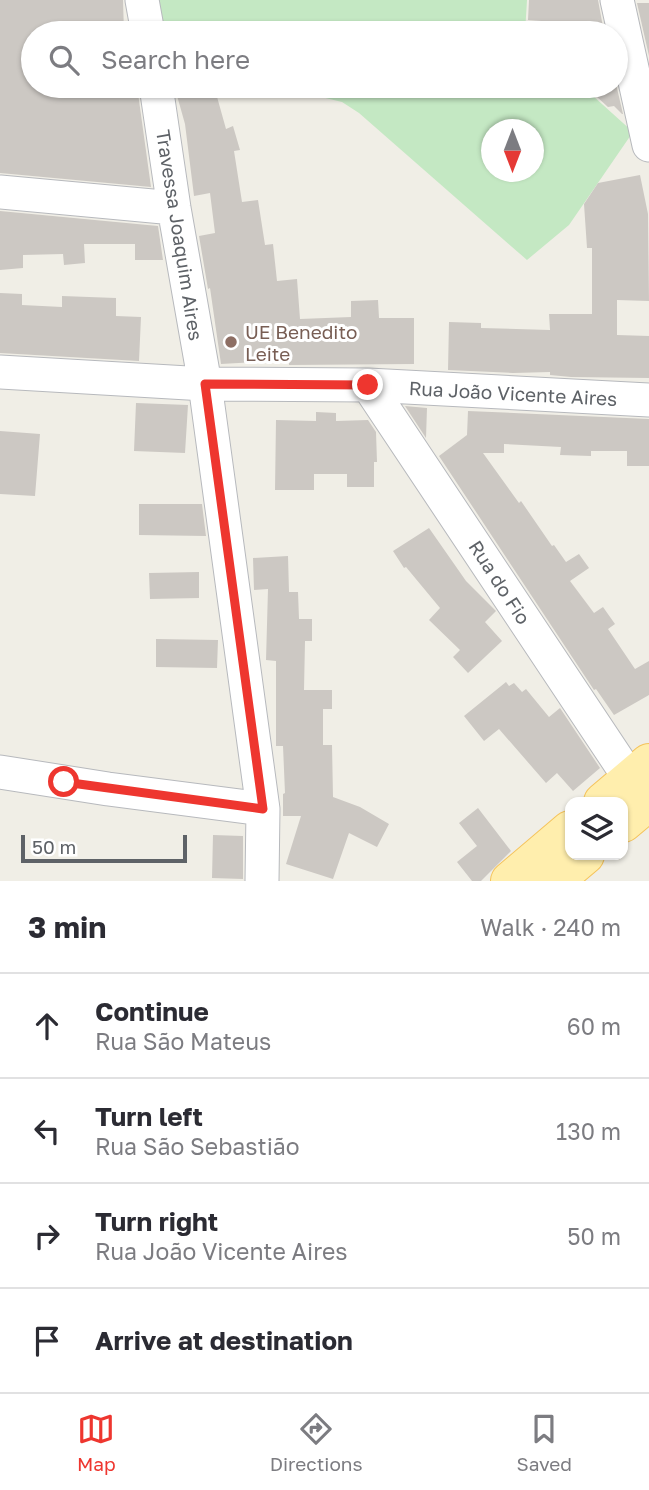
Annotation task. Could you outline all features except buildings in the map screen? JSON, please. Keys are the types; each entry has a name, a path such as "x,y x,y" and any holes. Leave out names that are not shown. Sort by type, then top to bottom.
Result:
{"main road":[{"path":"510,881 565,834"},
{"path":"554,881 579,860"}],"street":[{"path":"142,0 146,21"},
{"path":"617,0 622,21"},
{"path":"628,50 649,145"},
{"name":"Travessa Joaquim Aires","path":"158,98 205,384 263,809 262,881"},
{"path":"0,192 174,208"},
{"name":"Rua João Vicente Aires","path":"0,372 205,384 368,385 649,400"},
{"name":"Rua do Fio","path":"368,385 633,795"},
{"path":"0,772 263,809"}],"green space":[{"path":"153,0 527,0 526,21 156,21"},
{"path":"326,98 595,98 633,132 569,225 527,260 359,113 342,102"}],"place":[{"name":"UE Benedito Leite","path":"231,342"}],"route":[{"path":"64,782 263,809 205,384 368,385"}]}
